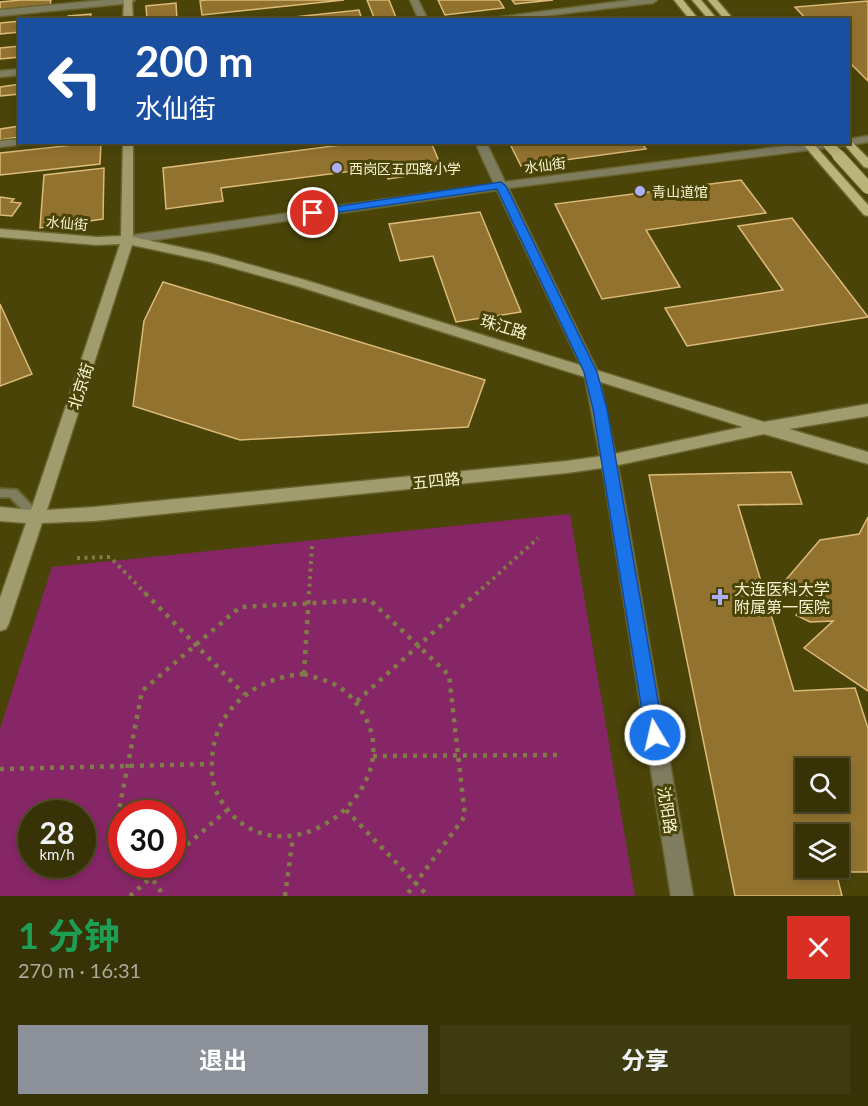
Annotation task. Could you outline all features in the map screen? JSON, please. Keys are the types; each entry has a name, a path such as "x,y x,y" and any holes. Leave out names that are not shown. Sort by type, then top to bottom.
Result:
{"main road":[{"path":"678,0 693,18"},
{"path":"696,0 712,18"},
{"path":"712,0 728,18"},
{"path":"828,144 868,188"},
{"path":"849,144 868,165"},
{"path":"809,145 868,212"}],"street":[{"path":"0,13 129,0 128,18"},
{"path":"414,0 423,18"},
{"path":"499,18 653,0"},
{"path":"0,74 18,72"},
{"name":"水仙街","path":"850,142 868,139"},
{"path":"0,144 18,142"},
{"name":"北京街","path":"0,622 127,240 128,144"},
{"name":"沈阳路","path":"481,144 591,372 600,409 682,896"},
{"name":"水仙街","path":"0,232 97,241 127,240 501,186 809,145"},
{"name":"珠江路","path":"127,240 212,258 301,283 764,428 868,458"},
{"name":"五四路","path":"0,514 36,517 94,514 609,461 764,428 868,410"}],"lane":[{"path":"0,493 13,493 36,517"}],"path":[{"path":"357,700 538,538"},
{"path":"304,674 312,546"},
{"path":"77,558 110,557 244,694"},
{"path":"121,800 142,691 240,607 370,600 449,675 465,816 406,896"},
{"path":"304,674 324,678 342,687 357,700 367,717 372,736 373,756 360,794 346,810 322,828 292,837 267,835 244,827 226,811 214,789 210,764 214,738 226,714 244,694 263,682 283,675 304,674"},
{"path":"373,756 558,755"},
{"path":"0,769 210,764"},
{"path":"346,810 428,896"},
{"path":"186,846 226,811"},
{"path":"285,896 292,837"},
{"path":"130,896 150,878"},
{"path":"152,878 164,896"}],"shaded area":[{"path":"570,514 635,896 0,896 0,729 52,567"}],"building":[{"path":"51,0 50,5 0,10 0,2"},
{"path":"344,0 202,15 200,1"},
{"path":"367,0 389,0 396,18 374,18"},
{"path":"438,0 499,0 504,8 445,15"},
{"path":"512,0 553,0 515,4"},
{"path":"868,1 868,81 850,63 850,18 805,18 795,7"},
{"path":"176,3 177,18 147,18 146,6"},
{"path":"359,10 361,18 285,18"},
{"path":"91,14 90,18 68,18 68,16"},
{"path":"18,21 18,32 0,34 0,23"},
{"path":"18,46 18,57 0,59 0,48"},
{"path":"18,84 18,94 0,96 0,87"},
{"path":"18,126 18,137 0,140 0,129"},
{"path":"101,144 100,164 0,175 0,153"},
{"path":"349,144 432,144 443,171 388,179 384,167 221,188 223,201 166,209 163,168"},
{"path":"510,144 642,144 646,149 521,166"},
{"path":"104,168 103,219 40,228 44,175"},
{"path":"741,180 766,213 646,230 680,287 602,299 555,204"},
{"path":"0,197 14,199 11,202 21,203 12,216 0,215"},
{"path":"480,212 521,312 456,322 433,256 400,261 389,224"},
{"path":"792,218 868,317 687,346 665,308 783,290 738,226"},
{"path":"163,282 485,380 468,427 240,440 133,406 144,321"},
{"path":"0,304 32,374 0,386"},
{"name":"大连医科大学 附属第一医院","path":"791,472 802,504 738,505 794,691 855,688 868,728 868,872 849,872 849,824 795,824 795,878 838,878 842,896 735,896 649,475"},
{"path":"868,517 868,691 804,648 833,621 810,622 796,615 804,606 825,606 784,582 820,540 859,534"}],"place":[{"name":"西岗区五四路小学","path":"337,168"},
{"name":"青山道馆","path":"640,191"},
{"name":"大连医科大学 附属第一医院","path":"720,597"}],"route":[{"path":"313,213 501,186 591,372 613,482 655,735"}]}
